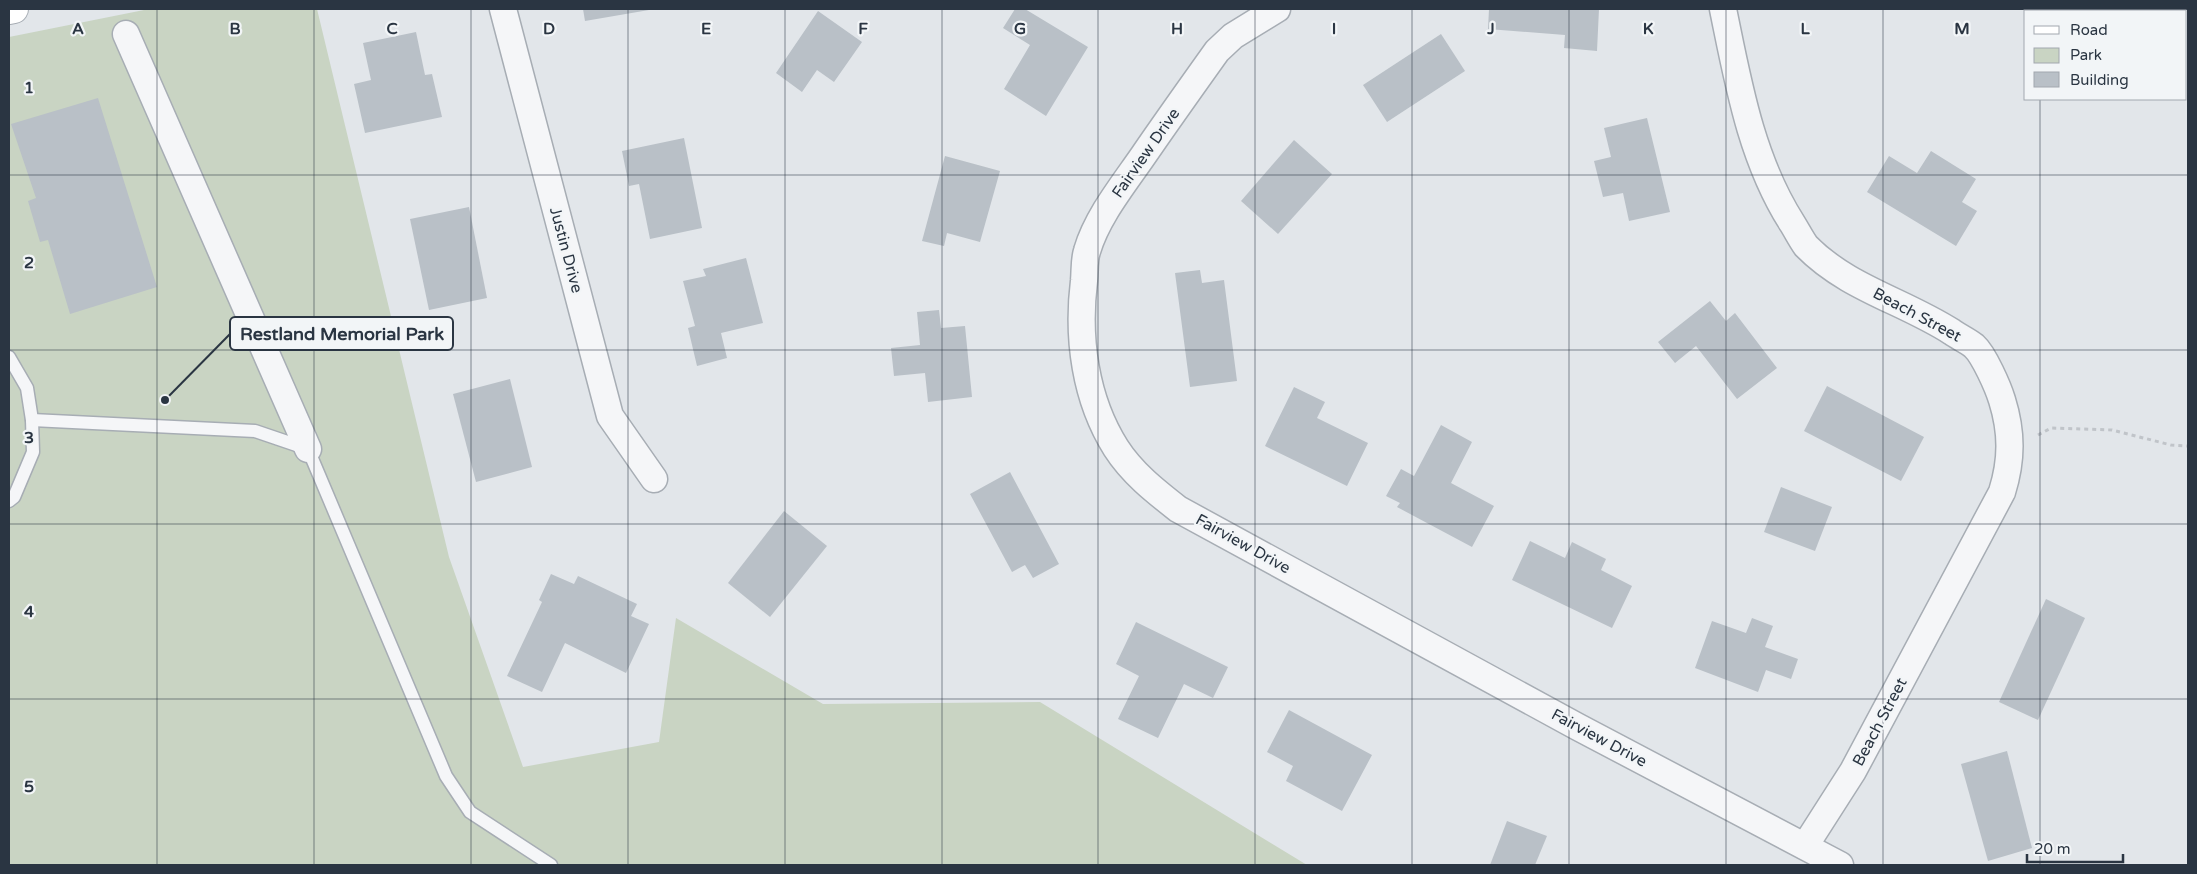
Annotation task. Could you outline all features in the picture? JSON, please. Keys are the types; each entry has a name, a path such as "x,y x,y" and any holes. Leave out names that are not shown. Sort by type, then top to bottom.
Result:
{"street":[{"path":"9,10 14,9"},
{"name":"Justin Drive","path":"502,9 610,416 654,479"},
{"name":"Fairview Drive","path":"1277,9 1234,36 1217,51 1120,188 1096,229 1087,252 1080,313 1085,366 1106,431 1117,450 1146,484 1178,509 1578,727 1840,865"},
{"name":"Beach Street","path":"1723,9 1736,75 1757,150 1780,204 1806,245 1845,278 1938,323 1975,347 1997,385 2008,420 2011,449 2008,471 2002,492 1853,771 1805,846"},
{"path":"126,34 308,449"}],"lane":[{"path":"9,357 27,388 32,420 33,452 14,497 9,501"},
{"path":"32,420 255,431 308,449 446,776 470,812 551,865"}],"path":[{"path":"2011,449 2051,428 2112,430 2171,445 2188,446"}],"green space":[{"path":"149,9 317,9 449,557 523,767 659,742 676,618 823,704 1040,702 1307,865 9,865 9,37"}],"building":[{"path":"583,9 649,9 649,10 585,21"},
{"path":"1015,9 1025,9 1088,47 1046,116 1004,89 1030,45 1003,28"},
{"path":"1489,9 1599,9 1597,51 1564,48 1565,35 1488,29"},
{"path":"818,11 862,42 834,82 817,70 802,92 776,73"},
{"path":"416,32 425,75 432,74 442,117 365,133 354,84 371,80 363,43"},
{"path":"1441,34 1465,71 1387,122 1363,85"},
{"path":"98,98 157,287 70,314 48,240 40,242 28,201 36,198 11,124"},
{"path":"1647,118 1670,212 1629,221 1623,193 1603,197 1594,161 1611,157 1604,128"},
{"path":"684,138 702,228 650,239 639,184 629,186 622,151"},
{"path":"1294,140 1332,174 1278,234 1241,201"},
{"path":"1931,151 1976,179 1962,202 1977,211 1956,246 1867,192 1889,156 1917,173"},
{"path":"945,156 1000,171 980,242 947,233 944,246 922,241"},
{"path":"469,207 487,298 429,310 410,219"},
{"path":"746,258 763,323 721,333 727,358 697,366 688,328 695,326 683,281 706,276 703,269"},
{"path":"1200,270 1202,283 1224,280 1237,381 1190,387 1175,273"},
{"path":"1710,301 1726,321 1735,313 1777,368 1737,399 1696,346 1675,363 1658,342"},
{"path":"939,310 941,328 965,326 972,397 928,402 925,373 894,376 891,348 920,345 917,312"},
{"path":"510,379 532,467 476,482 453,394"},
{"path":"1827,386 1924,437 1901,481 1804,431"},
{"path":"1294,387 1325,402 1317,418 1368,443 1347,486 1265,446"},
{"path":"1441,425 1472,442 1451,483 1494,506 1472,547 1397,507 1400,503 1386,496 1401,469 1414,476"},
{"path":"1010,472 1059,564 1033,578 1025,565 1012,572 970,494"},
{"path":"1781,487 1832,507 1815,551 1764,532"},
{"path":"784,511 827,546 770,617 728,583"},
{"path":"1530,541 1565,558 1572,542 1606,559 1601,570 1632,586 1612,628 1512,580"},
{"path":"551,574 574,584 578,576 637,604 631,616 649,624 626,673 565,643 542,692 507,676 542,602 539,600"},
{"path":"2046,599 2085,618 2038,720 1999,702"},
{"path":"1752,618 1773,626 1765,647 1798,659 1791,679 1766,670 1758,692 1695,668 1712,621 1746,633"},
{"path":"1136,622 1228,667 1213,698 1184,684 1158,738 1118,719 1139,676 1116,664"},
{"path":"1289,710 1372,755 1342,811 1286,781 1293,766 1267,752"},
{"path":"2007,751 2032,848 1988,861 1961,764"},
{"path":"1507,821 1547,836 1535,865 1490,865"}],"place":[{"name":"Restland Memorial Park","path":"165,400"}]}
